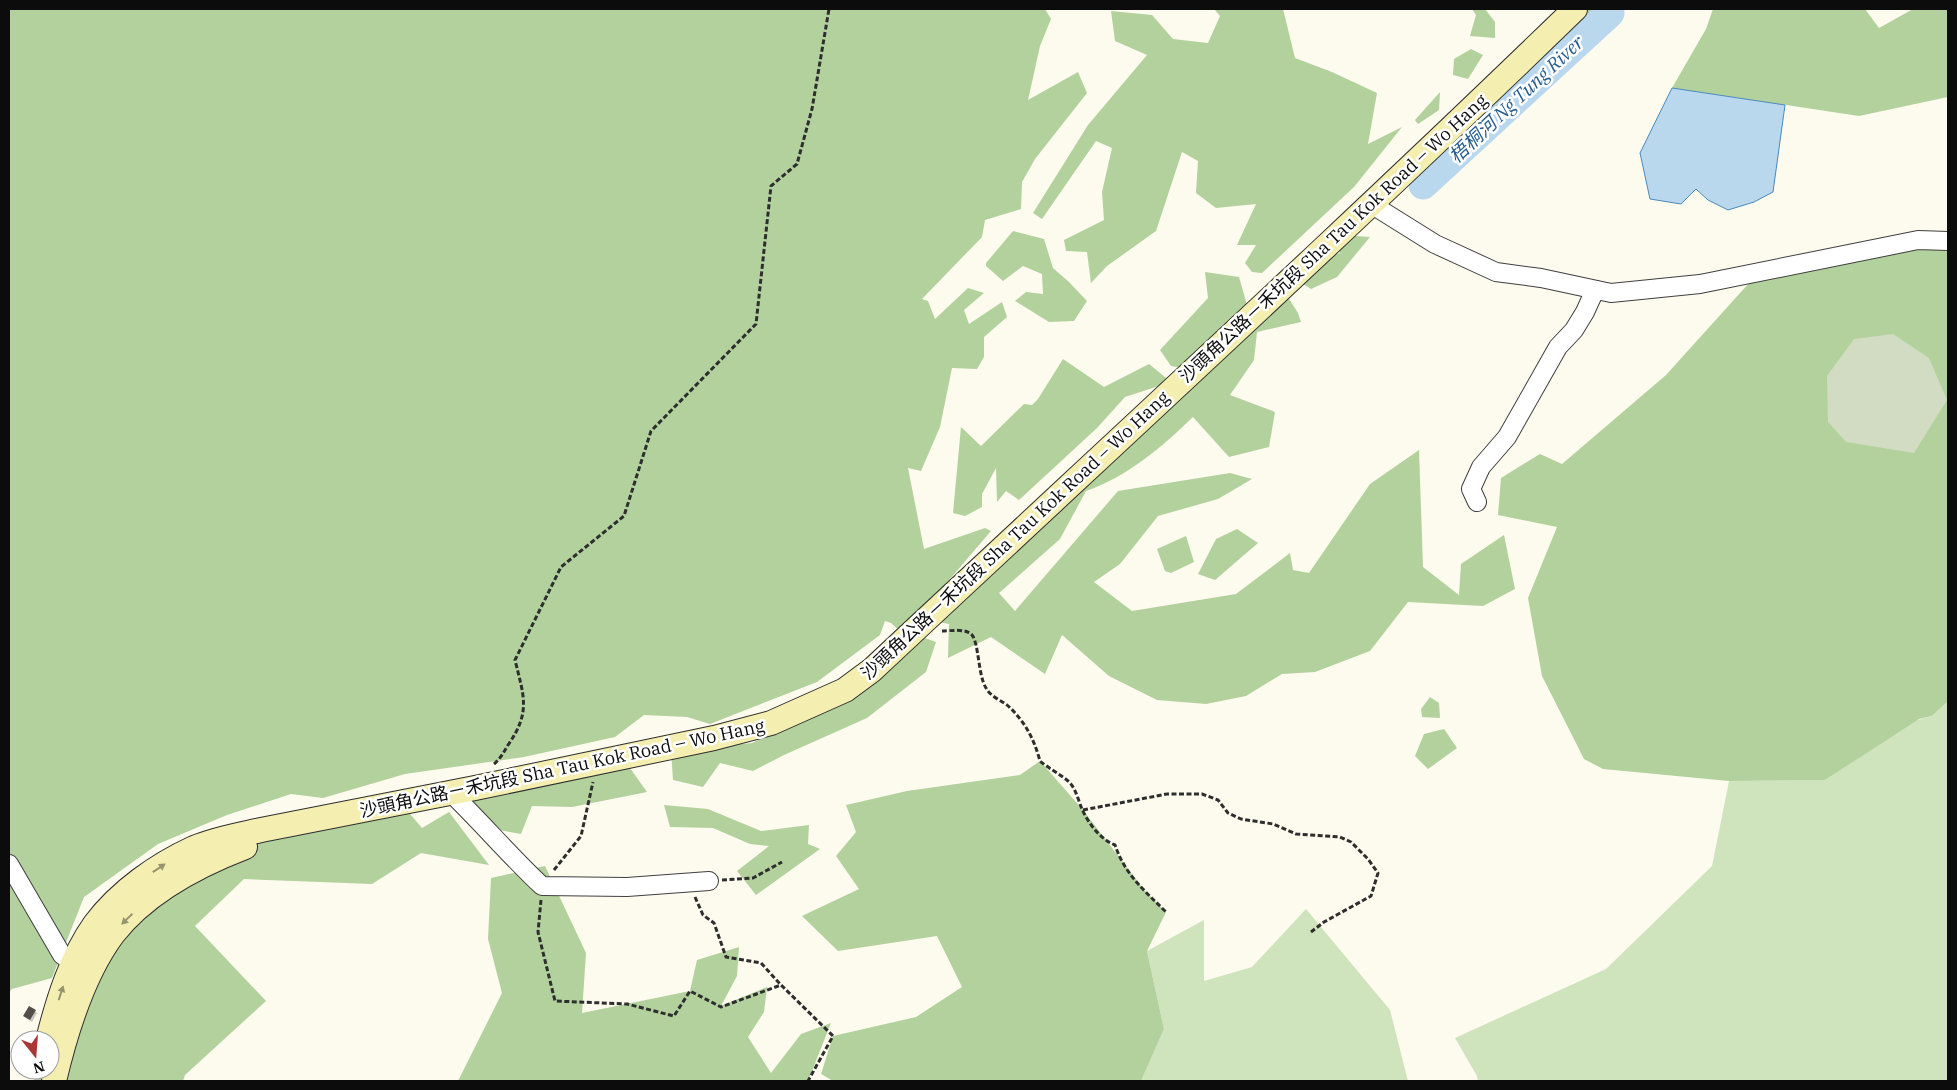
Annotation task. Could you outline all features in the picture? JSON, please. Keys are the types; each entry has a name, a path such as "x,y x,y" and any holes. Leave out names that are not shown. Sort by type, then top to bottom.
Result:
{"main road":[{"name":"沙頭角公路－禾坑段 Sha Tau Kok Road – Wo Hang","path":"54,1081 84,986 83,966 95,924 120,898 145,877 168,862 196,848 226,838 714,738 771,723 802,711 845,690 872,670 914,631 1371,204 1575,9"},
{"name":"沙頭角公路－禾坑段 Sha Tau Kok Road – Wo Hang","path":"51,1030 63,986 83,966"}],"street":[{"path":"1371,204 1435,244 1496,272 1541,278 1611,294 1700,284 1918,240 1948,241"},
{"path":"1477,502 1471,489 1481,467 1507,437 1558,347 1574,330 1585,312 1595,290"},
{"path":"451,793 507,853 542,886 627,887 709,880"},
{"path":"9,864 62,955 83,966"}],"path":[{"path":"475,788 484,774 498,761 522,720 524,697 515,660 561,567 624,516 651,431 756,324 771,186 797,164 812,109 829,9"},
{"path":"914,631 967,632 973,637 986,689 1007,705 1028,728 1040,761 1068,781 1096,830 1107,842 1115,845 1120,862 1134,880 1166,912"},
{"path":"597,762 581,836 542,886 538,932 555,1001 627,1004 674,1016 690,991 720,1007 781,985"},
{"path":"1083,810 1167,794 1202,794 1218,800 1228,813 1241,819 1273,824 1296,834 1340,837 1351,842 1368,859 1378,873 1371,896 1324,922 1312,932"},
{"path":"709,880 754,878 782,862"},
{"path":"692,890 703,915 714,923 726,957 761,963 833,1036 808,1081"}],"green space":[{"path":"9,9 1045,9 1051,19 1040,46 1028,100 1078,72 1087,93 1035,159 1022,182 1021,209 985,220 982,237 922,299 928,301 935,319 968,288 984,293 964,310 969,324 1002,302 1007,317 984,337 984,357 977,369 952,368 940,427 921,471 908,468 924,549 985,528 991,531 903,634 891,623 885,621 880,635 817,682 710,724 687,717 644,715 615,737 524,757 405,774 323,798 291,794 227,815 158,844 84,897 52,978 12,989 9,992"},
{"path":"1214,9 1283,9 1295,58 1332,72 1377,93 1368,144 1402,127 1354,187 1262,273 1252,272 1245,263 1256,245 1237,245 1256,204 1216,208 1196,193 1198,161 1182,152 1156,231 1107,266 1091,283 1087,252 1066,251 1064,240 1104,220 1102,192 1112,148 1096,141 1042,219 1033,213 1088,125 1147,55 1115,41 1111,11 1152,15 1173,39 1208,43 1220,16"},
{"path":"1472,9 1485,9 1495,22 1495,38 1470,36 1476,15"},
{"path":"1582,9 1600,9 1565,45 1553,51 1539,52"},
{"path":"1713,9 1865,9 1879,28 1913,9 1948,9 1948,97 1859,116 1672,88 1706,29"},
{"path":"1471,49 1483,55 1468,79 1453,75 1454,59"},
{"path":"1544,70 1550,79 1524,85 1460,146 1451,166 1421,192 1411,185 1421,165 1510,83"},
{"path":"1440,92 1439,110 1418,124 1415,120"},
{"path":"1013,231 1044,239 1053,268 1087,301 1074,321 1049,322 1015,301 1026,292 1043,294 1042,274 1023,266 1003,281 986,266 986,263"},
{"path":"1343,235 1370,237 1337,277 1311,289 1298,281 1325,258 1340,253 1336,242"},
{"path":"1948,241 1948,701 1932,716 1919,719 1825,780 1729,781 1603,769 1584,759 1542,676 1528,598 1557,527 1498,515 1501,478 1540,454 1562,464 1666,375 1759,272"},
{"path":"1205,272 1239,277 1247,305 1183,368 1171,366 1160,350 1208,298"},
{"path":"1284,291 1298,313 1301,322 1257,332 1254,360 1230,395 1275,412 1269,447 1229,457 1193,417 1169,439 1130,469 1116,478 1086,491 1060,539 999,593 1015,611 1118,491 1230,473 1252,479 1218,499 1158,516 1120,564 1094,582 1132,611 1236,594 1290,553 1293,570 1309,573 1370,484 1419,450 1423,567 1459,595 1461,564 1504,535 1515,589 1483,606 1408,602 1370,651 1315,672 1282,674 1246,696 1206,704 1157,700 1109,676 1062,635 1045,674 991,637 948,658 949,624 934,621"},
{"path":"1893,334 1929,358 1947,400 1914,453 1846,442 1828,422 1827,376 1854,339"},
{"path":"1063,359 1104,387 1149,364 1171,382 1125,397 1097,428 1019,500 1006,491 997,502 996,468 982,494 982,507 965,516 953,513 961,427 981,446 1024,404 1032,405 1038,399"},
{"path":"1237,529 1258,543 1215,580 1198,574 1216,539"},
{"path":"1186,536 1194,562 1171,573 1165,571 1157,549"},
{"path":"919,636 936,642 926,672 867,718 753,771 720,763 703,787 673,780 671,750 752,743 782,728"},
{"path":"1430,697 1439,703 1440,718 1422,717 1421,709"},
{"path":"1948,701 1948,1081 1478,1081 1455,1038 1606,969 1712,866 1729,781 1825,780 1911,722 1932,716"},
{"path":"1444,729 1457,748 1428,769 1415,756 1424,734"},
{"path":"1040,761 1083,810 1145,891 1166,912 1147,951 1164,1029 1141,1081 833,1081 821,1074 833,1036 916,1017 962,987 937,936 838,951 802,916 859,889 836,856 856,832 846,805 907,791 1020,775"},
{"path":"630,768 647,792 572,807 532,806 521,834 487,828 472,800 588,771"},
{"path":"664,805 708,809 761,831 809,825 808,844 820,849 756,895 737,871 769,846 750,844 713,828 670,827"},
{"path":"405,808 422,828 449,812 489,865 421,853 372,884 244,879 195,926 266,1001 185,1075 183,1081 34,1081 60,1080 60,1030 50,1030 189,859"},
{"path":"545,866 586,953 582,1013 690,991 697,960 739,947 737,976 721,1006 767,987 764,1012 748,1037 771,1073 801,1034 831,1023 808,1081 458,1081 502,993 488,939 491,878"},
{"path":"1306,909 1390,1010 1408,1081 1141,1081 1164,1029 1147,951 1204,920 1204,981 1252,967"}],"water":[{"path":"1672,88 1785,105 1773,192 1754,202 1728,210 1708,200 1696,189 1681,204 1650,199 1640,153"}],"building":[{"path":"29,1006 36,1010 30,1020 23,1016"}],"waterway":[{"name":"梧桐河 Ng Tung River","path":"1423,185 1610,13"}]}
